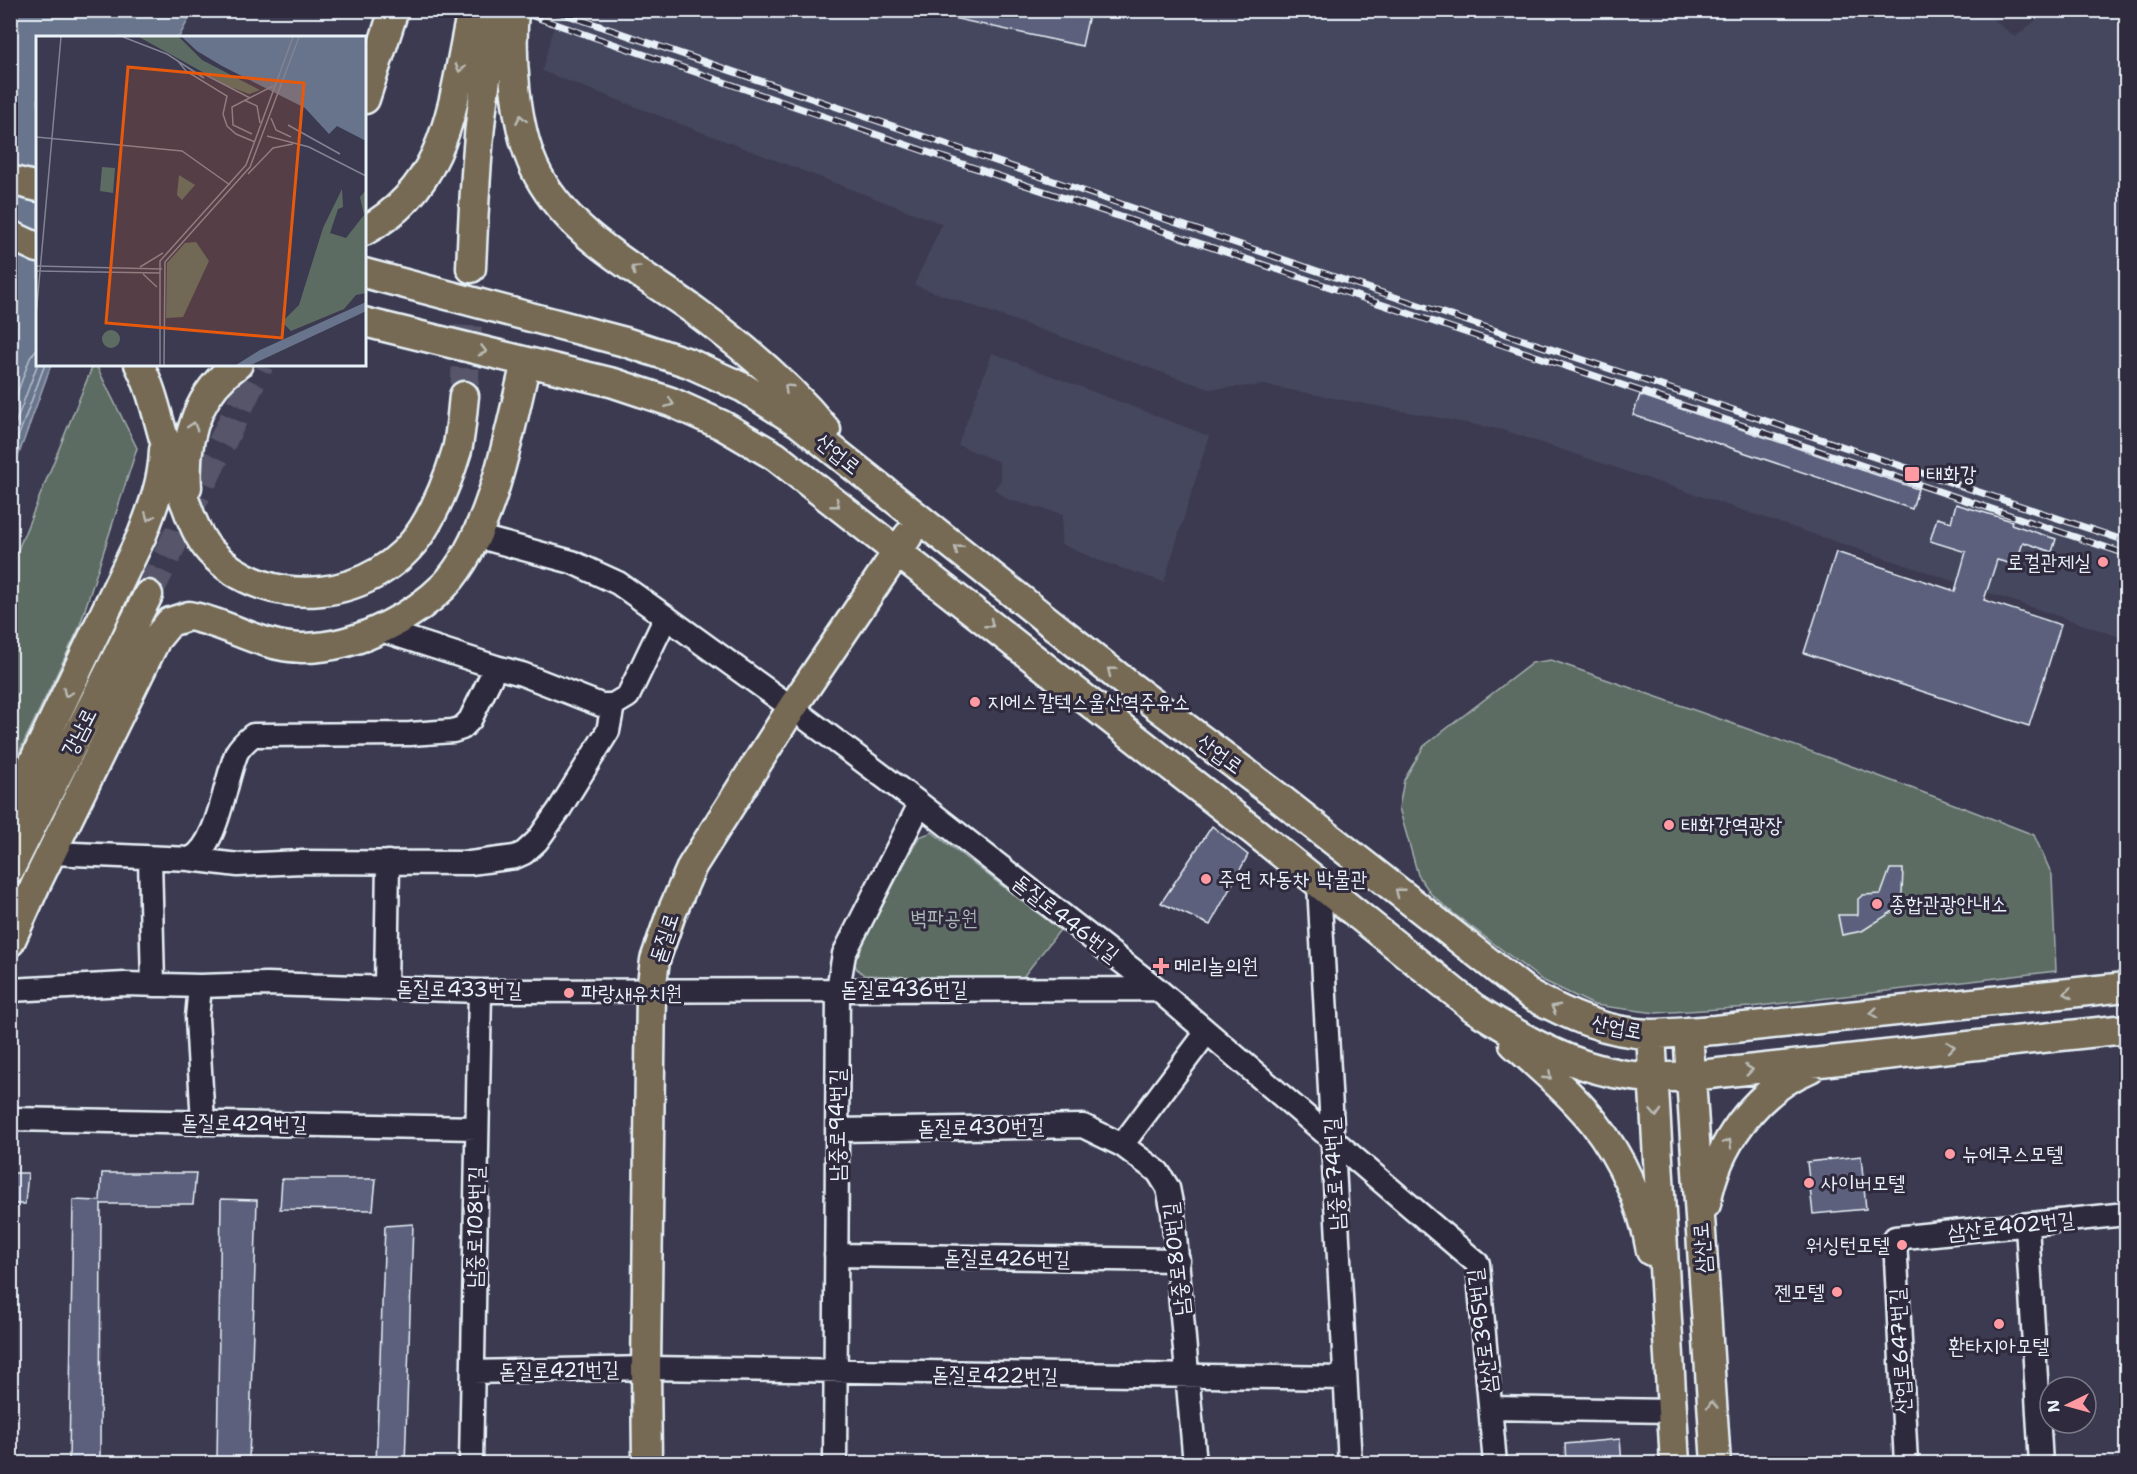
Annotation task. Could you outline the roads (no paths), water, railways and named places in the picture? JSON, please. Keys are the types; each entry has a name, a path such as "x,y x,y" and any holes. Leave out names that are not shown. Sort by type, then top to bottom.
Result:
{"main road":[{"path":"366,96 394,10"},
{"path":"366,230 393,214 409,198 435,160 452,108 472,10"},
{"path":"471,268 478,137 483,93 500,10"},
{"path":"514,10 514,62 520,117 534,167 548,190 584,231 720,330 778,378 805,405 852,466"},
{"path":"10,180 36,186"},
{"path":"10,233 36,238"},
{"path":"10,233 36,247"},
{"name":"산업로","path":"366,274 624,342 689,363 753,394 799,423 1126,683 1278,797 1529,994 1561,1012 1595,1024 1651,1034 2127,987"},
{"name":"산업로","path":"366,322 614,383 671,402 722,425 775,456 1474,1008 1510,1032 1547,1051 1582,1065 1625,1075 1654,1078 1691,1076 2127,1029"},
{"path":"366,337 449,343"},
{"path":"10,942 51,853 164,627 183,616 197,617 267,644 301,648 344,643 381,630 415,611 446,584 466,556 476,536 497,478 526,362"},
{"path":"140,366 156,406 177,482 194,525 209,550 230,569 255,582 280,590 306,593 336,590 366,579 398,558 422,531 443,492 457,448 464,396"},
{"path":"194,525 187,488 188,441 196,417 208,394 225,374 235,366"},
{"path":"10,811 142,536 163,468 164,439"},
{"name":"돋질로","path":"646,1464 651,991 655,960 671,914 692,866 792,708 920,519"},
{"name":"강남로","path":"10,869 148,595"},
{"path":"1474,1008 1570,1096 1592,1120 1610,1145 1627,1177 1644,1221 1650,1241 1668,1337"},
{"name":"삼산로","path":"1688,1032 1716,1464"},
{"name":"삼산로","path":"1651,1034 1675,1464"},
{"path":"1702,1239 1707,1197 1713,1175 1735,1132 1748,1114 1775,1088 1807,1070 1830,1061"}],"street":[{"name":"돋질로446번길","path":"476,536 572,562 618,583 792,708 920,804 1157,989 1333,1138"},
{"path":"381,630 522,674 601,705 613,705 628,696 666,617"},
{"path":"189,859 197,856 206,846 237,752 244,741 253,735 398,734 453,731 462,728 470,720 496,667"},
{"path":"51,853 189,859 238,865 302,862 491,861 515,857 524,853 537,841 559,810 608,731 613,705"},
{"name":"남중로94번길","path":"835,1464 838,989 844,954 920,804"},
{"path":"150,858 153,985"},
{"path":"386,988 388,862"},
{"name":"남중로74번길","path":"1319,884 1350,1464"},
{"name":"돋질로433번길","path":"10,990 125,984 200,986 267,984 480,991 651,991"},
{"path":"200,986 197,1018 203,1122"},
{"name":"돋질로436번길","path":"651,991 1157,989"},
{"name":"남중로108번길","path":"471,1464 480,991"},
{"path":"1122,1145 1207,1032"},
{"name":"돋질로429번길","path":"10,1119 477,1128"},
{"name":"돋질로430번길","path":"837,1130 1083,1126 1122,1145"},
{"name":"삼산로395번길","path":"1333,1138 1478,1264 1491,1408 1671,1411"},
{"name":"남중로80번길","path":"1122,1145 1158,1172 1168,1188 1178,1260 1195,1464"},
{"name":"삼산로402번길","path":"1895,1238 2127,1214"},
{"path":"2027,1225 2041,1464"},
{"name":"산업로647번길","path":"1895,1238 1906,1464"},
{"name":"돋질로426번길","path":"836,1255 1178,1260"},
{"name":"돋질로421번길","path":"473,1372 646,1368"},
{"name":"돋질로422번길","path":"646,1368 1344,1378"},
{"path":"1491,1408 1495,1464"}],"water":[{"path":"11,11 193,11 180,36 36,36 36,366 51,366 11,476"}],"tunnel":[{"path":"464,396 471,268"},
{"path":"148,595 259,366"}],"railway":[{"path":"515,10 936,155 2126,554"},
{"path":"553,10 1332,276 2126,541"}],"place":[{"name":"태화강","path":"1912,474"},
{"name":"로컬관제실","path":"2103,562"},
{"name":"지에스칼텍스울산역주유소","path":"975,702"},
{"name":"태화강역광장","path":"1669,825"},
{"name":"주연 자동차 박물관","path":"1206,879"},
{"name":"종합관광안내소","path":"1877,904"},
{"name":"메리놀의원","path":"1161,966"},
{"name":"파랑새유치원","path":"569,993"},
{"name":"뉴에쿠스모텔","path":"1950,1154"},
{"name":"사이버모텔","path":"1809,1183"},
{"name":"워싱턴모텔","path":"1902,1245"},
{"name":"젠모텔","path":"1837,1292"},
{"name":"환타지아모텔","path":"1999,1324"}],"park label":[{"name":"벽파공원","path":"944,918"}]}
